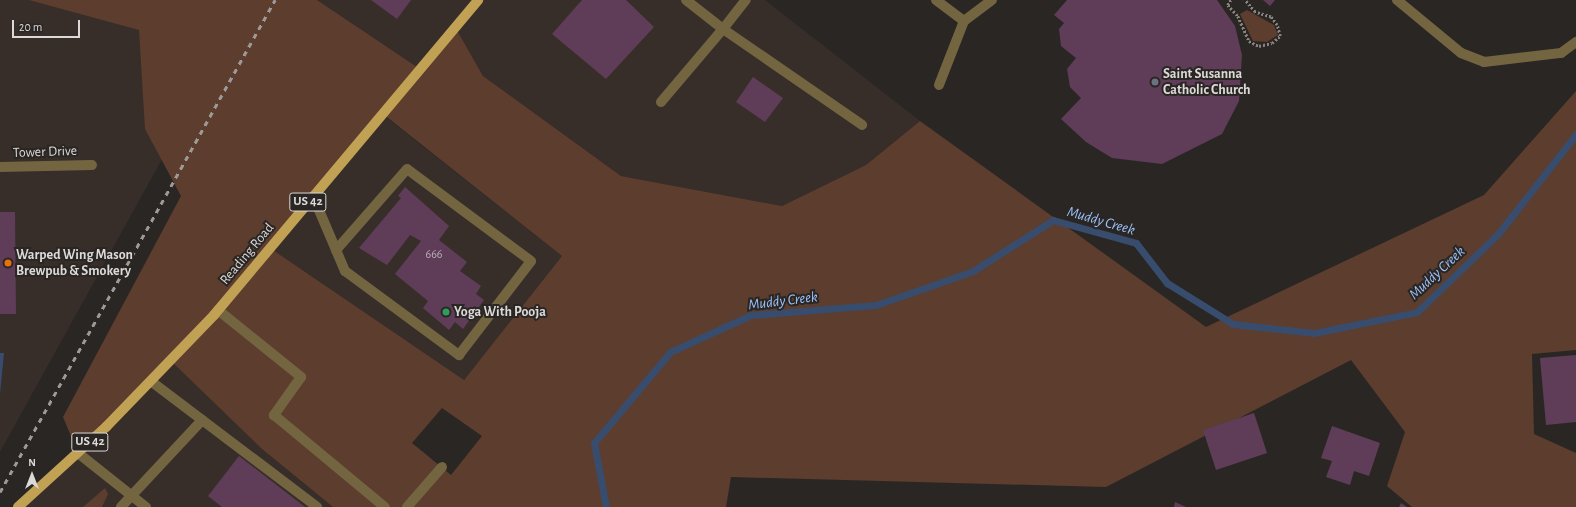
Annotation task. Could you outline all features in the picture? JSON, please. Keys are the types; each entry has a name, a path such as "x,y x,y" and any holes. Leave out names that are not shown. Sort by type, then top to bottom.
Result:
{"main road":[{"name":"Reading Road","path":"18,507 78,453 152,382 218,310 478,0"}],"street":[{"path":"686,0 723,30 862,125"},
{"path":"661,102 723,30 746,0"},
{"path":"936,0 964,21"},
{"path":"939,85 964,21 992,0"},
{"path":"1397,0 1461,53 1484,62 1561,53 1576,42"},
{"name":"Tower Drive","path":"0,167 92,164"},
{"path":"313,196 336,250 345,271 459,356 531,261 407,169 336,250"},
{"path":"218,310 302,377 274,415 385,507"},
{"path":"152,382 317,507"},
{"path":"121,507 130,495 202,420"},
{"path":"78,453 146,507"},
{"path":"407,507 442,467"}],"path":[{"path":"1231,0 1228,5 1238,16 1249,41 1259,46 1272,43 1280,36 1277,25 1271,18 1255,12 1245,0"}],"shaded area":[{"path":"0,0 250,0 0,452"},
{"path":"29,0 317,0 420,69 455,27 483,76 621,176 782,206 866,165 920,121 1206,327 1484,195 1576,91 1576,350 1532,354 1534,434 1576,453 1576,507 1412,507 1387,486 1405,432 1351,360 1106,487 731,477 726,507 333,507 262,449 171,361 78,453 63,417 181,196 145,129 139,30","holes":["383,114 562,256 464,380 270,248","442,408 482,436 451,475 412,443"]},
{"path":"317,0 765,0 920,121 866,165 782,206 621,176 483,76 455,28 420,69"},
{"path":"1247,10 1274,25 1278,35 1267,42 1253,41 1240,14"},
{"path":"382,114 562,256 464,380 270,248"},
{"path":"171,361 262,449 333,507 16,507"},
{"path":"105,488 108,494 102,507 83,507"}],"water":[{"path":"0,353 4,353 0,394"}],"building":[{"path":"371,0 411,0 397,19"},
{"path":"582,0 626,0 654,27 606,79 552,34"},
{"name":"Saint Susanna Catholic Church","path":"1067,0 1217,0 1235,26 1242,55 1239,101 1222,134 1162,164 1112,158 1086,142 1061,119 1081,98 1070,87 1067,69 1076,58 1061,46 1059,29 1064,23 1054,15"},
{"path":"1263,0 1275,0 1270,6"},
{"path":"753,77 783,98 765,122 736,102"},
{"path":"405,187 449,226 439,240 467,262 460,271 481,286 476,294 484,300 463,329 455,322 449,330 423,308 428,301 395,274 421,241 410,235 387,265 359,248 401,198 398,196"},
{"name":"Warped Wing Mason Brewpub & Smokery","path":"0,212 15,212 16,314 0,314"},
{"path":"1576,355 1576,422 1546,425 1540,358"},
{"path":"1254,413 1267,453 1216,470 1203,430"},
{"path":"1332,426 1380,443 1369,476 1354,471 1350,485 1326,477 1332,461 1321,458"},
{"path":"239,456 305,507 222,507 208,496"},
{"path":"1175,502 1186,507 1174,507"},
{"path":"1401,503 1407,507 1399,507"}],"waterway":[{"name":"Muddy Creek","path":"606,507 594,443 670,352 751,315 876,305 973,271 1053,220 1136,243 1167,283 1233,324 1314,333 1417,312 1498,234 1576,134"}],"railway":[{"path":"0,492 275,0"}],"place":[{"name":"Saint Susanna Catholic Church","path":"1155,82"},
{"name":"Warped Wing Mason Brewpub & Smokery","path":"8,263"},
{"name":"Yoga With Pooja","path":"446,312"}]}
